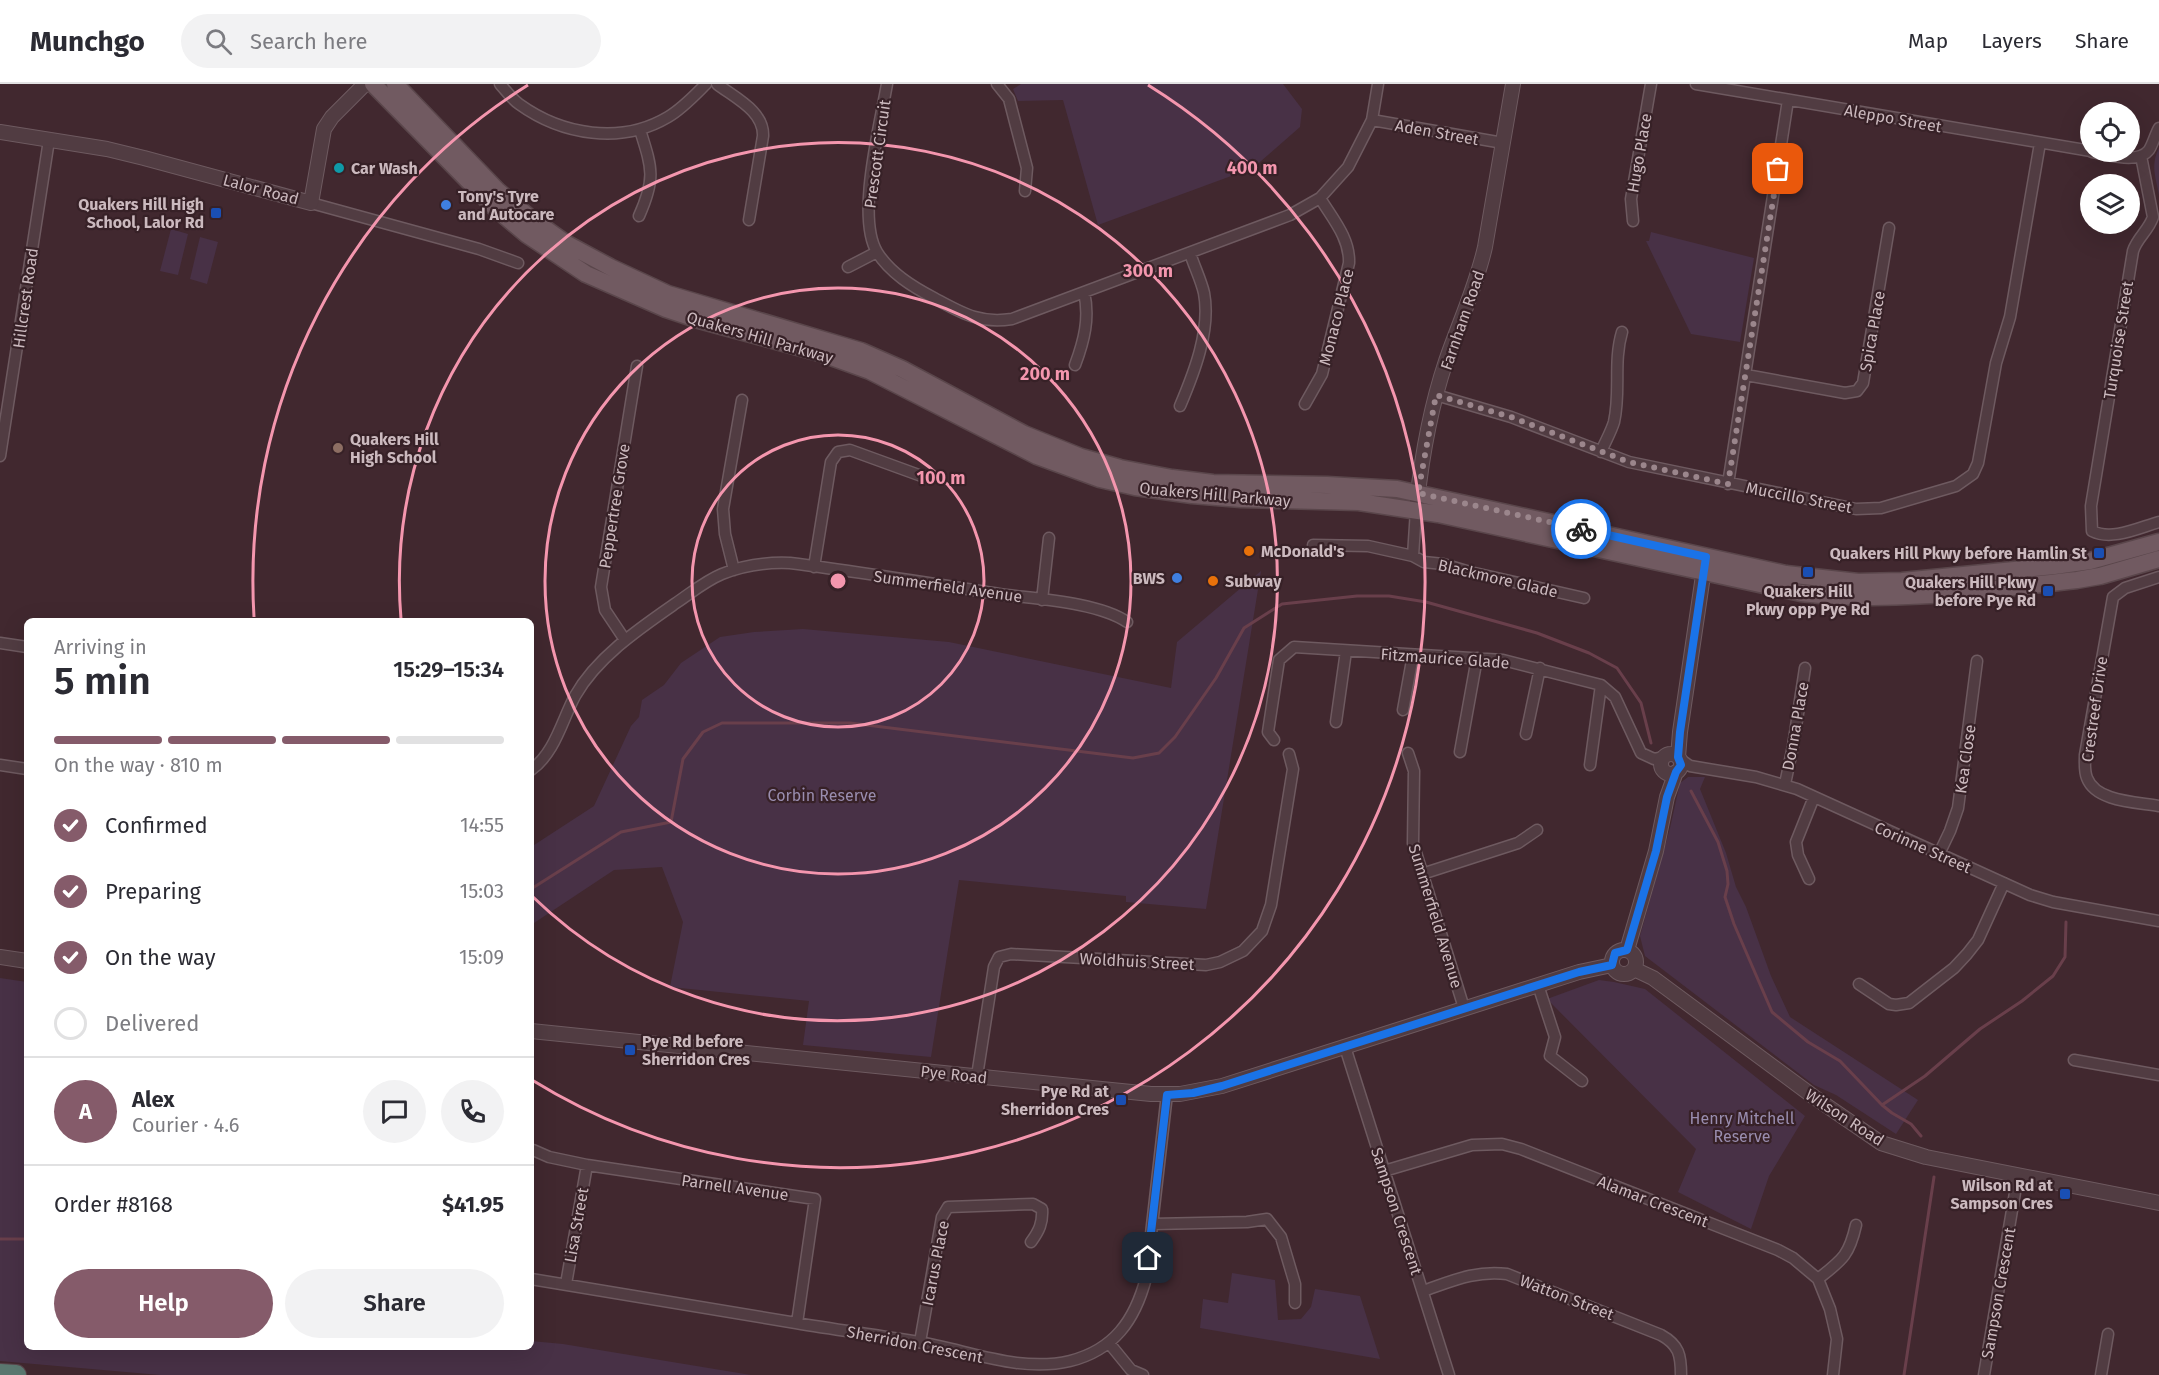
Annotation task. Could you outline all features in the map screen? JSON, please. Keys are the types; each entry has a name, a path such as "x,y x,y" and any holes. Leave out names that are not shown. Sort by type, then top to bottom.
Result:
{"highway":[{"path":"0,1374 16,1375"}],"main road":[{"name":"Quakers Hill Parkway","path":"373,84 494,207 526,234 586,274 666,309 820,353 860,367 894,382 998,438 1037,456 1100,479 1135,487 1202,496 1359,502 1416,510 1704,565 1858,582 1902,581 2090,561 2159,542"},
{"name":"Quakers Hill Parkway","path":"395,84 498,191 529,217 567,243 631,278 668,294 861,351 902,369 1024,434 1081,457 1120,468 1213,483 1327,484 1418,493 1704,565 1801,593 1848,598 1894,598 2077,580 2159,559"}],"street":[{"path":"310,203 324,129 332,117 365,84"},
{"path":"500,84 518,103 542,118 563,128 601,134 640,130 668,117 706,84"},
{"path":"717,84 758,116 763,127 749,220"},
{"name":"Prescott Circuit","path":"887,84 868,206 870,228 877,252 899,276 918,290 966,315 982,320 1012,319 1290,215 1320,198 1348,167 1372,120 1378,84"},
{"path":"997,84 1009,99 1022,146 1028,171 1025,191"},
{"name":"Farnham Road","path":"1409,556 1436,395 1479,273 1513,84"},
{"name":"Hugo Place","path":"1634,221 1631,199 1651,84"},
{"name":"Aleppo Street","path":"1696,84 2080,149"},
{"path":"1728,484 1788,100"},
{"name":"Aden Street","path":"1372,120 1503,143"},
{"path":"2141,156 2148,150 2159,128"},
{"path":"639,216 648,195 652,176 640,130"},
{"name":"Lalor Road","path":"0,132 144,158 479,249 518,263"},
{"name":"Hillcrest Road","path":"0,456 49,140"},
{"name":"Muccillo Street","path":"1436,395 1511,417 1629,462 1856,509 1881,508 1956,486 1973,474 1978,463 1996,363 2010,317 2040,143"},
{"name":"Turquoise Street","path":"2141,156 2153,217 2151,225 2136,241 2133,251 2091,506 2092,531 2107,535 2123,533 2159,522"},
{"name":"Monaco Place","path":"1305,404 1322,374 1349,263 1349,249 1345,239 1320,198"},
{"name":"Spica Place","path":"1746,375 1845,393 1857,391 1863,383 1890,228"},
{"path":"848,267 877,252"},
{"path":"1180,406 1198,359 1205,311 1203,290 1190,253"},
{"path":"1075,365 1083,341 1087,317 1084,292"},
{"path":"1601,452 1614,422 1617,354 1622,332"},
{"name":"Peppertree Grove","path":"625,640 605,610 602,587 637,366"},
{"path":"734,570 725,534 723,509 742,400"},
{"path":"814,567 831,462 838,452 850,450 927,478"},
{"path":"1042,600 1049,538"},
{"name":"Blackmore Glade","path":"1313,545 1371,547 1424,562 1443,564 1584,598"},
{"name":"Summerfield Avenue","path":"534,768 548,752 579,690 610,654 625,640 707,582 734,570 768,563 814,567 1103,609 1127,622"},
{"path":"1627,950 1656,851 1671,763 1680,732 1704,565"},
{"name":"Crestreef Drive","path":"2159,578 2125,588 2113,597 2085,755 2085,772 2095,790 2107,796 2159,806"},
{"path":"0,643 24,647"},
{"name":"Fitzmaurice Glade","path":"1274,740 1268,732 1279,660 1294,647 1503,660 1601,684"},
{"path":"1336,722 1346,651"},
{"path":"1403,710 1413,655"},
{"path":"1460,752 1477,658"},
{"name":"Kea Close","path":"1939,854 1958,808 1977,661"},
{"path":"1526,734 1540,668"},
{"name":"Donna Place","path":"1785,784 1805,668"},
{"path":"1601,684 1615,697 1641,753 1671,763"},
{"path":"1590,765 1601,684"},
{"name":"Summerfield Avenue","path":"1408,753 1414,771 1412,834 1422,874 1464,1008"},
{"name":"Woldhuis Street","path":"977,1076 997,953 1206,965 1220,962 1243,951 1262,931 1272,905 1293,769 1289,754"},
{"name":"Corinne Street","path":"1671,763 1785,784 2030,895 2053,902 2159,921"},
{"path":"0,765 24,769"},
{"path":"1809,879 1798,855 1796,842 1814,797"},
{"path":"1422,874 1518,843 1537,830"},
{"path":"1859,984 1889,1004 1909,1003 1954,968 1967,954 1978,940 2004,883"},
{"path":"1627,950 1636,958 1634,969 1628,974 1620,974 1612,965 1615,953 1627,950"},
{"path":"0,957 24,961"},
{"name":"Pye Road","path":"534,1031 1167,1095 1207,1090 1538,985 1612,965"},
{"name":"Wilson Road","path":"1634,969 1653,978 1814,1097 1881,1143 1926,1157 2159,1203"},
{"path":"1538,985 1556,1036 1550,1056 1582,1081"},
{"name":"Sampson Crescent","path":"1345,1047 1449,1375"},
{"path":"2074,1060 2159,1075"},
{"name":"Sherridon Crescent","path":"534,1279 920,1342 1003,1361 1031,1364 1070,1361 1088,1355 1109,1343 1135,1311 1142,1295 1153,1224 1167,1095"},
{"name":"Alamar Crescent","path":"1384,1172 1472,1145 1502,1144 1521,1149 1778,1250 1793,1258 1818,1279 1830,1309 1837,1339 1833,1375"},
{"name":"Parnell Avenue","path":"534,1150 549,1157 587,1165 815,1198 797,1323"},
{"name":"Lisa Street","path":"566,1284 587,1165"},
{"name":"Sampson Crescent","path":"1984,1375 2018,1175"},
{"name":"Icarus Place","path":"920,1342 942,1216 948,1207 1033,1204 1042,1209 1042,1219 1039,1231 1031,1242"},
{"path":"1153,1224 1247,1222 1267,1219 1281,1237 1296,1284 1295,1303"},
{"path":"1818,1279 1840,1261 1851,1247 1856,1225"},
{"name":"Watton Street","path":"1423,1291 1474,1274 1490,1272 1506,1274 1673,1341 1679,1351 1681,1375"},
{"path":"2101,1375 2108,1334"},
{"path":"1109,1343 1131,1370 1143,1375"}],"green space":[{"path":"1021,84 1283,84 1302,109 1300,127 1253,168 1098,225 1063,100 1018,101 1013,89"},
{"path":"2159,148 2159,195 2154,166"},
{"path":"171,229 188,234 178,275 160,271"},
{"path":"1651,232 1754,258 1740,342 1691,334 1646,241 1649,241"},
{"path":"200,237 218,242 207,284 190,279"},
{"name":"Corbin Reserve","path":"1261,571 1206,909 1126,902 1126,896 959,880 931,1057 803,1045 809,1001 670,987 683,922 662,867 614,870 534,923 534,845 594,806 631,726 639,717 642,700 664,685 681,663 720,637 803,629 949,642 1171,688 1177,642"},
{"path":"1688,777 1705,777 1700,789 1771,976 1790,1017 1918,1100 1896,1134 1836,1095 1814,1085 1645,956 1640,936 1680,783"},
{"path":"0,978 24,982 24,1350 534,1350 534,1341 751,1375 160,1375 0,1361"},
{"name":"Henry Mitchell Reserve","path":"1599,980 1645,989 1805,1116 1769,1176 1751,1229 1678,1192 1696,1149 1547,999"},
{"path":"1232,1273 1275,1280 1278,1320 1301,1319 1311,1307 1315,1289 1360,1296 1380,1359 1200,1328 1203,1299 1228,1303"}],"waterway":[{"path":"534,887 621,832 671,822 683,759 703,732 722,723 850,723 1133,758 1159,753 1175,737 1216,678 1244,628 1282,604 1357,596 1389,596 1426,602 1537,633 1589,653 1617,668 1641,703 1651,743"},
{"path":"1691,791 1718,842 1727,871 1728,884 1725,897 1734,924 1772,1012 1808,1042 1840,1061 1882,1105 1911,1124 1921,1136"},
{"path":"1882,1105 1925,1076 1980,1029 2022,1001 2053,976 2065,957 2066,922"},
{"path":"1904,1375 1934,1177"},
{"path":"0,1239 24,1239"}],"way so far":[{"path":"1581,529 1418,493 1436,395 1511,417 1629,462 1728,484 1778,169"}],"place":[{"name":"Car Wash","path":"339,168"},
{"name":"Tony's Tyre and Autocare","path":"446,205"},
{"name":"Quakers Hill High School, Lalor Rd","path":"216,213"},
{"name":"Quakers Hill High School","path":"338,448"},
{"name":"McDonald's","path":"1249,551"},
{"name":"Quakers Hill Pkwy before Hamlin St","path":"2099,553"},
{"name":"Quakers Hill Pkwy opp Pye Rd","path":"1808,572"},
{"name":"BWS","path":"1177,578"},
{"name":"Subway","path":"1213,581"},
{"name":"Quakers Hill Pkwy before Pye Rd","path":"2048,591"},
{"name":"Pye Rd before Sherridon Cres","path":"630,1050"},
{"name":"Pye Rd at Sherridon Cres","path":"1121,1100"},
{"name":"Wilson Rd at Sampson Cres","path":"2065,1194"}],"route":[{"path":"1148,1258 1167,1095 1193,1093 1222,1086 1579,972 1612,965 1611,961 1615,953 1627,950 1648,883 1667,797 1681,765 1678,757 1680,732 1706,557 1581,529"}]}
